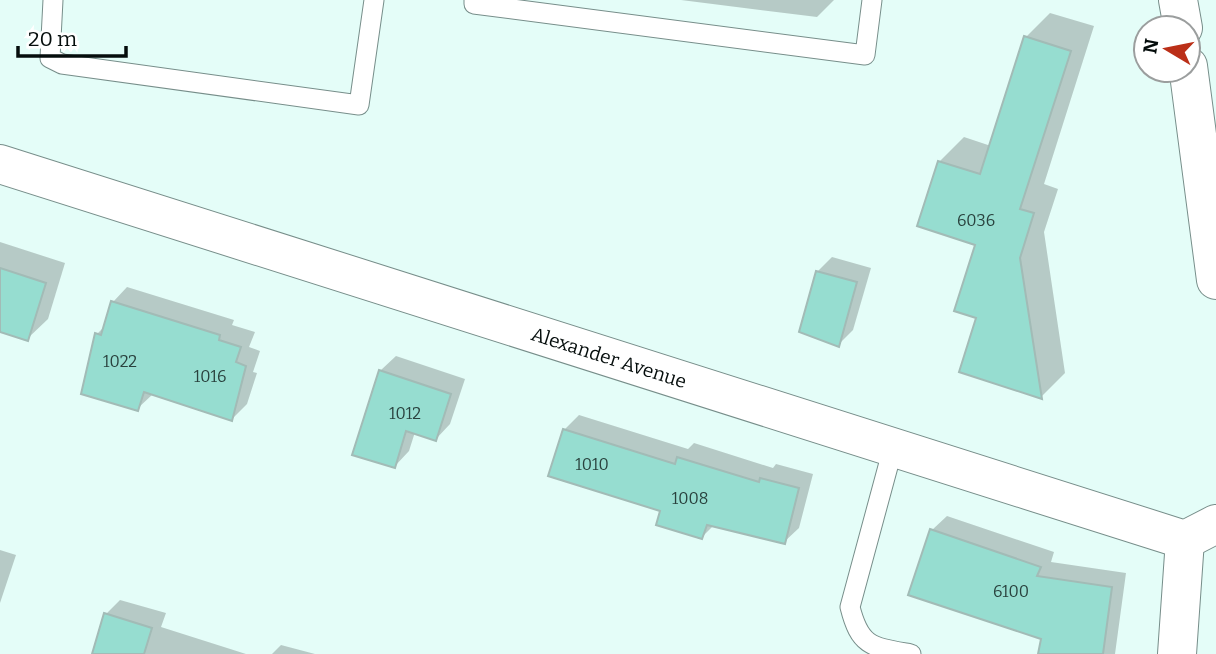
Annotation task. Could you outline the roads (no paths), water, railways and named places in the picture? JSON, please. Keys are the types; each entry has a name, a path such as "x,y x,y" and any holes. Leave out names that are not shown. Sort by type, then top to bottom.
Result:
{"street":[{"path":"1190,84 1216,280"},
{"name":"Alexander Avenue","path":"0,164 892,448 1201,532"},
{"path":"1177,654 1201,532"}],"lane":[{"path":"53,0 50,58 62,64 359,105 374,0"},
{"path":"474,0 474,4 865,55 872,0"},
{"path":"892,448 850,607 857,633 878,648 911,654"}]}
